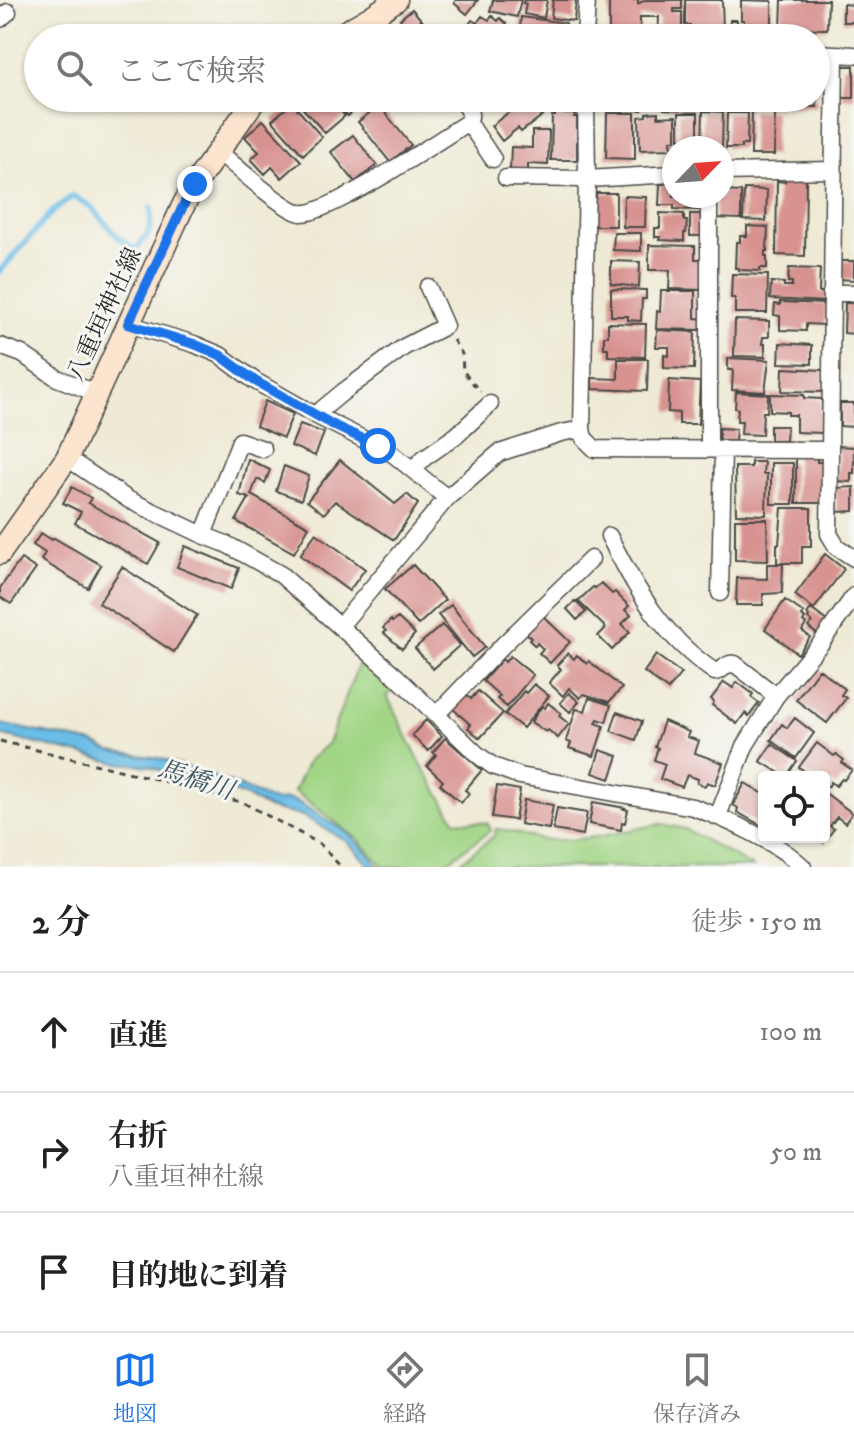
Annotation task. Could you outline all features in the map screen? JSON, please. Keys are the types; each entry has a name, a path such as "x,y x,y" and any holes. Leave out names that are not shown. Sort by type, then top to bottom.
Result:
{"main road":[{"path":"359,24 396,0"},
{"name":"八重垣神社線","path":"0,553 7,526 67,458 184,204 246,112"}],"street":[{"path":"586,24 587,0"},
{"path":"830,54 854,55"},
{"path":"835,54 829,534 837,547 854,558"},
{"path":"218,151 282,204 308,214 354,193 468,122 470,112"},
{"path":"586,112 584,438 595,449 830,450"},
{"path":"468,122 493,159"},
{"path":"734,172 833,170"},
{"path":"506,178 587,179 662,175"},
{"path":"709,208 720,593"},
{"path":"315,415 404,347 445,326 428,287"},
{"path":"831,293 854,293"},
{"path":"128,324 220,355 255,381 393,454 447,498"},
{"path":"0,346 22,354 57,378 96,393"},
{"path":"413,469 457,435 490,404"},
{"path":"340,626 447,498 499,453 582,429"},
{"path":"203,535 240,441 263,449"},
{"path":"67,458 129,500 226,544 280,574 493,766 508,773 693,807 718,816 773,845 803,867"},
{"path":"609,536 637,591 681,645 715,672 728,664 735,664 776,696"},
{"path":"436,715 591,559"},
{"path":"718,816 745,746 776,696 821,643 854,596"}],"path":[{"path":"445,326 462,354 463,371 490,404"},
{"path":"0,741 244,803 320,844 341,867"}],"green space":[{"path":"360,660 398,687 387,696 417,757 456,821 487,823 491,830 440,867 383,867 358,839 294,791 308,761 328,743"},
{"path":"661,824 685,829 753,867 454,867 494,836 496,829 544,840 565,840"}],"water":[{"name":"馬橋川","path":"0,724 94,743 110,751 159,758 271,800 296,801 348,833 378,867 371,867 346,841 303,816 270,809 245,796 150,766 118,763 0,735"}],"building":[{"path":"456,0 478,0 467,14 454,3"},
{"path":"493,0 521,0 517,17 490,11"},
{"path":"524,0 547,0 544,18 524,14"},
{"path":"553,0 576,0 574,21 551,18"},
{"path":"609,0 638,0 638,4 645,0 682,0 682,9 674,9 674,12 682,12 682,24 659,24 659,17 640,17 640,24 609,24"},
{"path":"685,0 722,0 723,24 685,24"},
{"path":"741,0 772,1 772,24 744,24 741,20"},
{"path":"782,0 828,0 827,24 781,24"},
{"path":"843,4 854,5 854,22 843,22"},
{"path":"412,9 425,24 404,24 400,19"},
{"path":"482,16 489,20 492,16 507,24 469,24 472,20 477,23"},
{"path":"521,17 566,23 566,24 520,24"},
{"path":"842,66 854,66 854,98 842,98"},
{"path":"281,112 300,112 322,137 303,155 272,120"},
{"path":"306,112 341,112 345,116 325,133"},
{"path":"370,112 385,112 411,145 390,162 358,122"},
{"path":"509,112 547,112 521,132 518,128 502,141 491,126"},
{"path":"555,112 566,112 577,117 577,160 551,160 552,116"},
{"path":"658,112 658,117 676,116 676,136 662,136 662,149 640,150 639,117 646,116 646,113"},
{"path":"703,112 723,112 722,136 702,136"},
{"path":"752,112 775,112 774,155 751,155"},
{"path":"607,113 635,113 635,159 606,158"},
{"path":"679,113 698,113 698,136 679,136"},
{"path":"727,113 748,113 747,145 734,148 734,136 726,136"},
{"path":"263,120 301,161 282,178 272,167 265,174 251,159 259,152 245,137"},
{"path":"532,131 549,131 548,165 528,164 528,171 510,170 511,147 532,148"},
{"path":"353,135 377,165 355,182 331,152"},
{"path":"786,177 806,177 805,256 776,255 777,181 785,182"},
{"path":"662,184 662,205 659,205"},
{"path":"744,189 767,190 766,221 743,220"},
{"path":"734,192 741,192 741,219 715,218 716,208 734,208"},
{"path":"596,193 616,193 616,226 592,226"},
{"path":"624,196 646,197 645,227 623,227"},
{"path":"660,213 684,214 684,221 687,221 684,241 659,240 660,237 655,237 655,228 660,228"},
{"path":"690,214 704,214 704,236 690,236"},
{"path":"747,226 768,227 765,251 767,268 760,268 760,271 735,268 736,242 740,242 740,236 747,236"},
{"path":"614,233 641,233 641,251 613,250"},
{"path":"649,245 695,246 695,259 703,262 703,290 669,289 670,270 649,270"},
{"path":"611,261 640,262 639,287 611,284"},
{"path":"838,261 854,261 854,280 837,279"},
{"path":"789,268 820,269 819,292 827,292 826,302 770,299 771,282 792,286 792,282 788,282"},
{"path":"732,274 768,275 767,313 735,313 735,298 731,298"},
{"path":"611,289 646,290 646,299 642,299 641,321 628,320 628,316 611,316"},
{"path":"661,291 695,291 695,318 704,319 703,330 656,329"},
{"path":"780,302 826,304 825,325 806,324 806,331 780,330 780,316 774,315 775,304 780,305"},
{"path":"845,303 854,303 854,334 844,333"},
{"path":"735,320 769,321 769,337 763,337 762,344 765,344 765,357 734,356"},
{"path":"608,323 646,324 645,357 608,356 604,336 608,336"},
{"path":"657,330 695,332 694,369 664,368 664,355 669,356 669,347 656,347"},
{"path":"780,343 812,345 812,364 779,363"},
{"path":"728,358 769,360 765,392 732,390 733,370 728,370"},
{"path":"618,359 648,359 647,391 592,389 592,378 618,379"},
{"path":"783,368 823,370 825,392 782,391"},
{"path":"669,380 700,382 698,424 679,424 679,413 668,412"},
{"path":"736,392 768,394 762,435 741,434 742,421 737,421 738,409 735,408"},
{"path":"770,394 822,399 822,433 796,432 796,415 770,411"},
{"path":"265,401 293,414 283,438 256,426"},
{"path":"840,403 854,403 854,427 840,426"},
{"path":"300,424 324,433 315,456 291,446"},
{"path":"770,426 787,426 786,441 770,441"},
{"path":"719,428 736,429 735,441 719,441"},
{"path":"838,446 854,447 851,482 835,481"},
{"path":"796,455 817,455 817,462 825,462 823,503 796,503"},
{"path":"248,459 270,470 265,483 257,479 251,495 309,527 294,553 236,521 249,498 239,495"},
{"path":"340,460 395,504 407,494 418,504 394,540 335,501 324,514 307,501"},
{"path":"751,462 764,462 763,474 767,474 766,515 736,514 735,467 751,467"},
{"path":"771,463 793,463 793,504 771,504"},
{"path":"284,466 309,476 301,500 276,491"},
{"path":"72,487 91,498 88,503 160,543 148,564 75,523 81,512 63,503"},
{"path":"854,487 854,511 837,512 836,488"},
{"path":"782,508 811,508 811,546 802,546 802,563 777,563"},
{"path":"735,519 767,519 768,561 735,560"},
{"path":"41,533 101,565 88,588 41,560 45,553 33,545"},
{"path":"316,533 365,569 349,591 300,555"},
{"path":"185,546 239,568 231,589 177,567"},
{"path":"825,554 844,569 814,609 795,595"},
{"path":"21,559 36,569 11,604 0,597 0,588"},
{"path":"767,564 783,564 782,593 763,594 763,605 736,605 737,578 767,579"},
{"path":"413,565 445,600 418,625 385,589"},
{"path":"122,567 197,615 174,652 99,603"},
{"path":"601,583 629,606 625,610 631,615 622,624 630,632 612,650 598,636 606,628 578,601"},
{"path":"785,600 804,613 803,622 806,624 802,631 810,637 798,654 765,629"},
{"path":"575,601 586,612 577,620 567,609"},
{"path":"451,605 485,647 472,657 438,615"},
{"path":"811,609 828,622 818,635 808,627 812,622 807,614"},
{"path":"543,616 570,642 550,663 539,653 543,649 537,643 535,646 524,631"},
{"path":"398,618 415,634 402,649 384,633 383,628"},
{"path":"442,625 460,645 433,669 415,648"},
{"path":"568,653 574,659 577,655 587,664 589,661 622,688 609,702 584,694 580,698 569,688 563,696 549,683 561,669 557,665"},
{"path":"656,655 681,673 668,690 644,672"},
{"path":"510,656 533,675 507,707 483,681 502,659 505,662"},
{"path":"819,669 845,689 841,695 846,698 827,723 796,700"},
{"path":"724,682 733,688 737,682 759,703 749,716 745,713 737,724 712,705 714,702 711,699"},
{"path":"534,684 549,696 523,728 505,714"},
{"path":"478,691 503,713 480,738 452,708 465,694 471,699"},
{"path":"569,693 579,702 570,712 560,703"},
{"path":"589,698 611,705 606,722 598,719 596,723 604,726 594,756 569,748 571,743 566,741 576,709 585,711"},
{"path":"548,703 569,724 558,738 531,722 542,706 545,708"},
{"path":"617,712 642,721 636,740 611,731"},
{"path":"795,718 814,733 796,758 771,740 782,724 787,728"},
{"path":"426,720 442,736 428,751 412,735"},
{"path":"664,721 689,732 687,737 699,741 695,753 723,763 715,785 707,782 705,786 687,775 682,787 660,779 665,764 654,760"},
{"path":"445,738 482,770 465,790 469,793 461,803 440,784 443,781 427,766 436,755 433,752"},
{"path":"817,743 844,760 842,763 852,770 836,786 830,784 830,771 804,771 799,767"},
{"path":"772,744 797,761 790,771 776,771 760,761"},
{"path":"600,750 618,756 610,779 593,773"},
{"path":"745,783 758,791 758,824 737,812 738,808 733,805"},
{"path":"497,786 520,790 515,820 492,817"},
{"path":"830,796 852,813 845,823 837,817 830,826"},
{"path":"524,800 553,805 549,829 520,824"},
{"path":"593,802 628,810 621,830 589,824"},
{"path":"557,808 587,813 583,835 553,830"}],"waterway":[{"path":"0,271 53,211 73,196 90,206 117,236 135,250 149,231 151,207"}],"route":[{"path":"195,184 128,324 220,355 255,381 378,446"}]}
